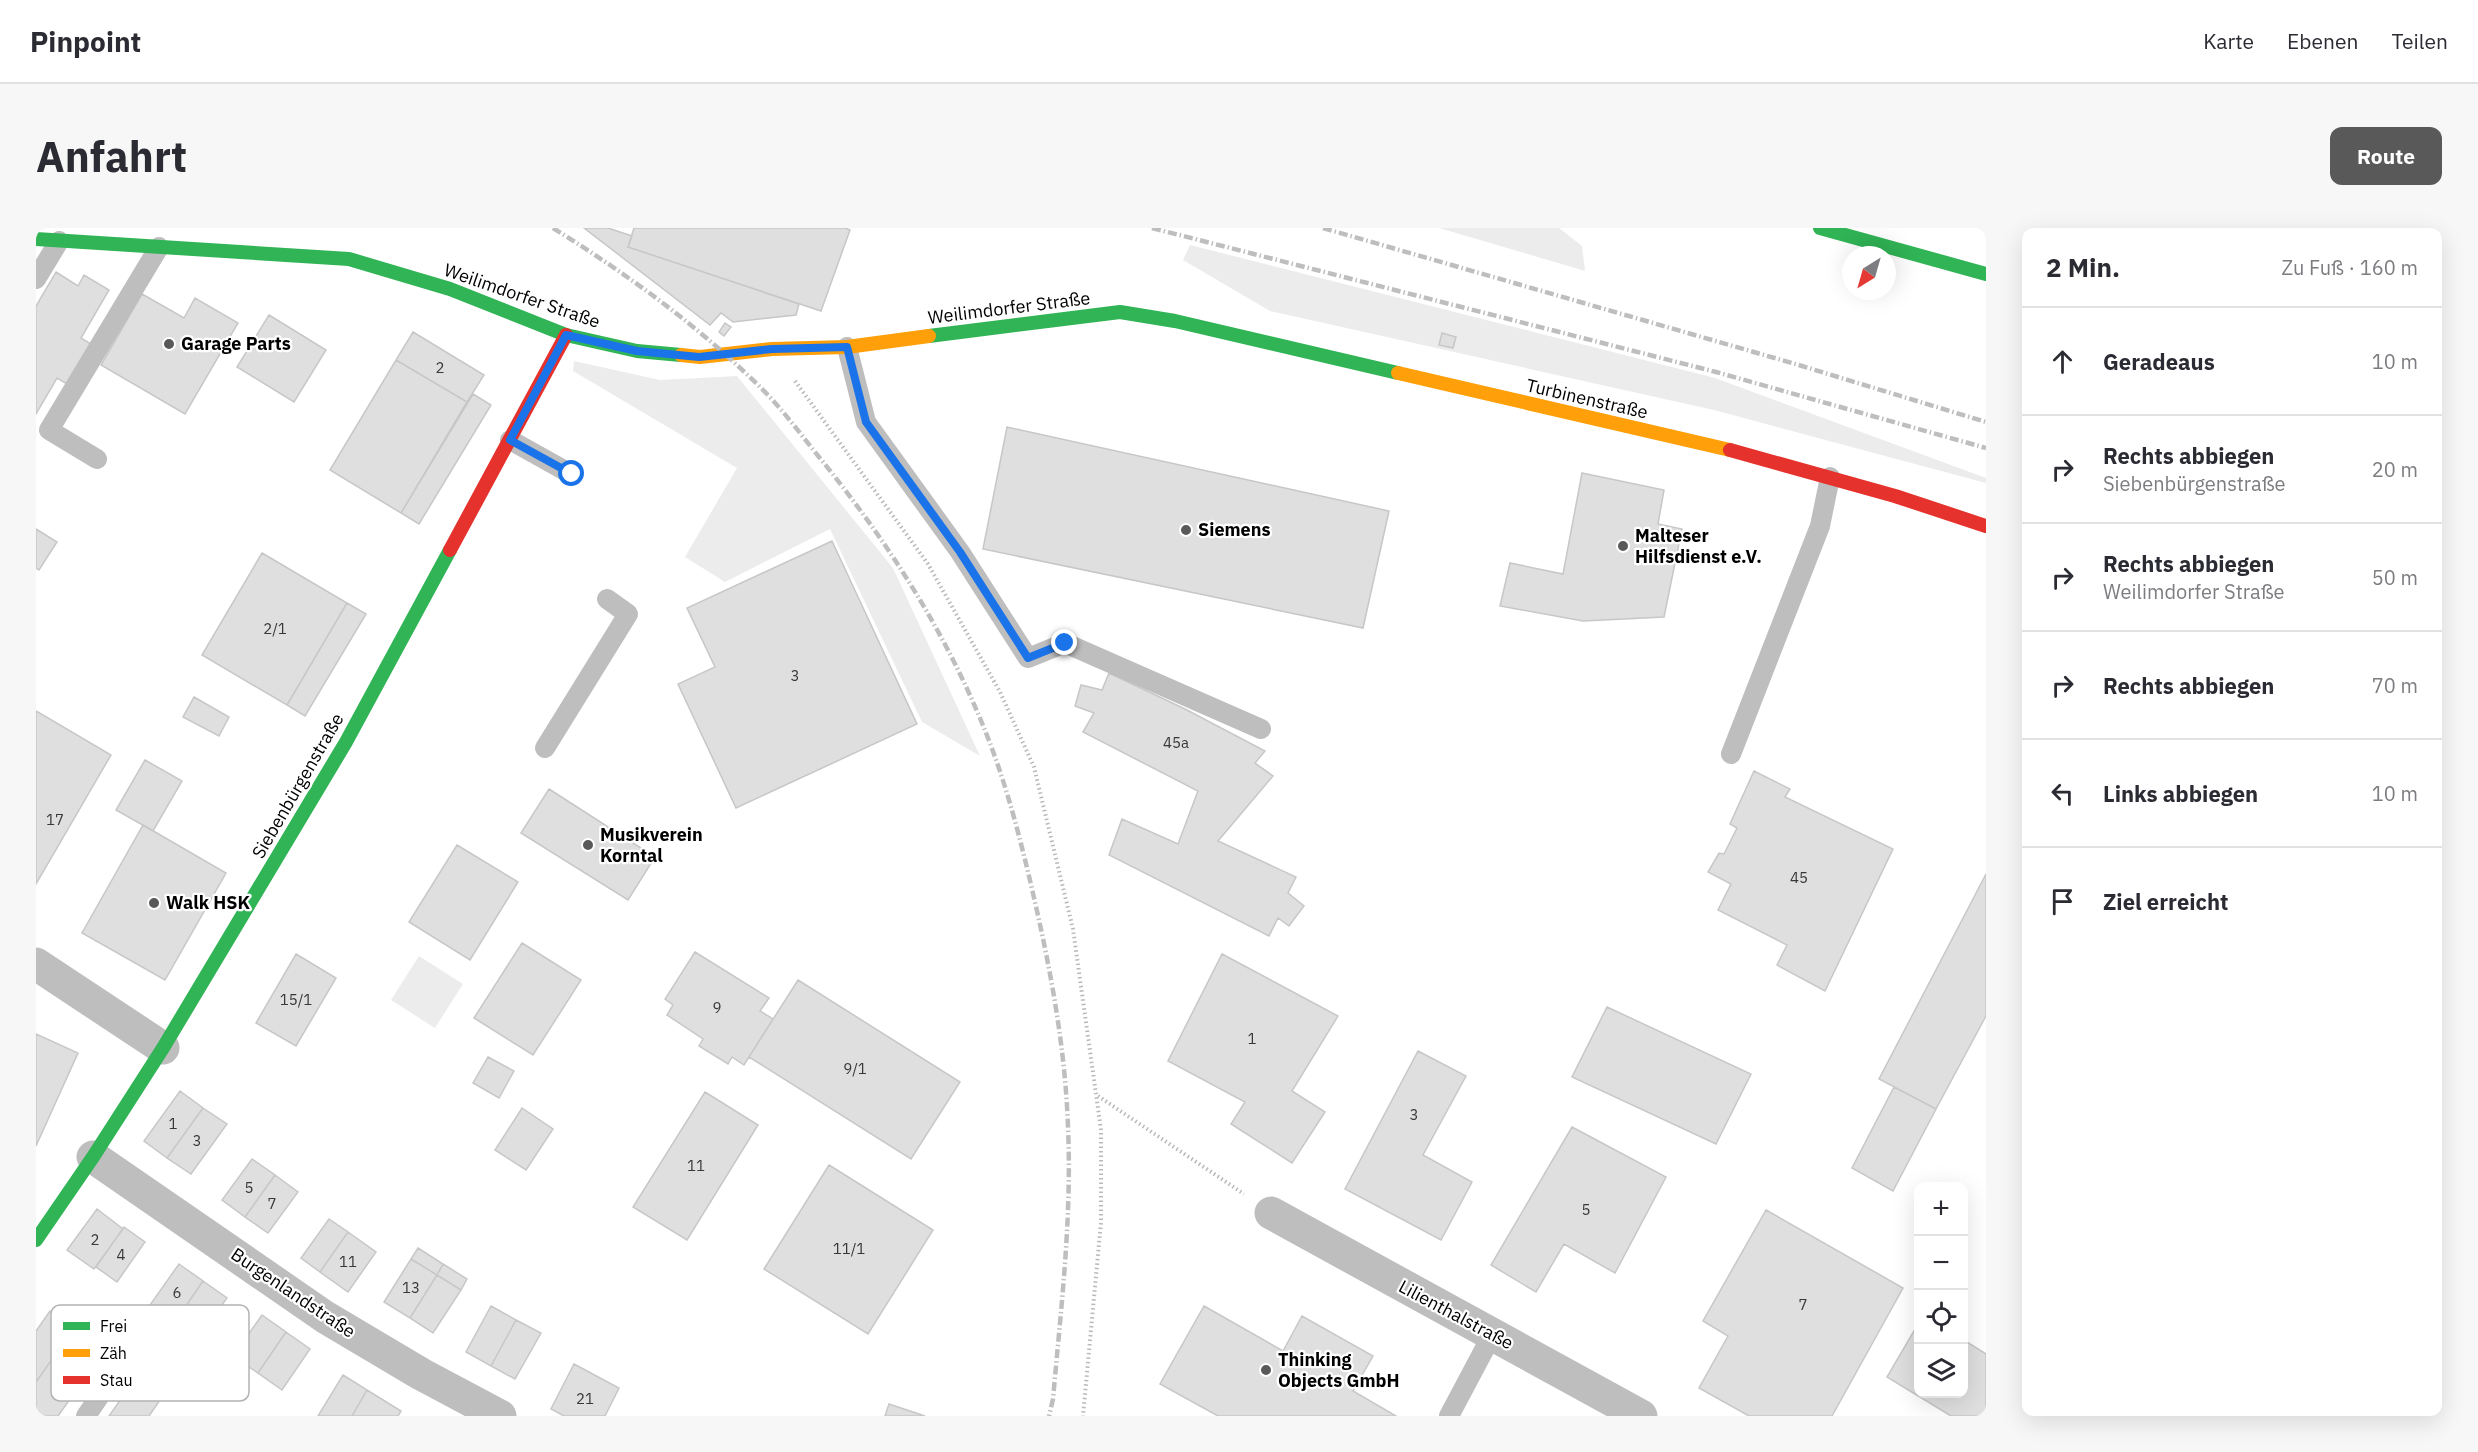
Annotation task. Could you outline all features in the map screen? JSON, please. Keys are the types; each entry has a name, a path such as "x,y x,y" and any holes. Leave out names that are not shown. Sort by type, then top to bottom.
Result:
{"street":[{"path":"1820,228 1877,236 1986,274"},
{"name":"Weilimdorfer Straße","path":"36,239 349,259 450,289 566,335 637,351 699,357 772,349 847,347 1120,312 1175,321"},
{"name":"Turbinenstraße","path":"1175,321 1762,458 1895,496 1986,526"},
{"name":"Siebenbürgenstraße","path":"36,1240 163,1048 346,742 566,335"},
{"path":"36,964 163,1048"},
{"name":"Burgenlandstraße","path":"93,1157 325,1317 421,1374 500,1416"},
{"name":"Lilienthalstraße","path":"1271,1213 1641,1416"}],"lane":[{"path":"36,279 58,241"},
{"path":"97,459 49,430 159,247"},
{"path":"847,347 866,422 960,552 1028,658 1065,643 1261,729"},
{"path":"510,440 572,474"},
{"path":"1731,754 1820,526 1830,477"},
{"path":"545,748 628,614 607,599"},
{"path":"1449,1416 1492,1335"},
{"path":"86,1416 96,1401"}],"path":[{"path":"772,349 928,564 1000,692 1034,767 1073,929 1101,1130 1101,1222 1083,1416"},
{"path":"1098,1096 1271,1213"}],"shaded area":[{"path":"1439,228 1559,228 1582,246 1585,271"},
{"path":"1190,245 1715,378 1986,478 1986,483 1714,410 1270,311 1183,260"},
{"path":"574,361 660,380 737,376 893,568 980,756 922,722 830,529 725,582 685,557 737,468 573,371"},
{"path":"419,956 463,984 435,1028 391,1000"}],"building":[{"path":"584,228 608,228 632,236 628,247 799,304 796,315 733,322 721,313 710,325"},
{"path":"634,228 845,228 850,230 821,311 628,247"},
{"path":"56,272 78,286 84,275 109,290 81,338 91,344 67,384 57,378 36,414 36,306"},
{"name":"Garage Parts","path":"142,294 184,318 195,298 238,323 185,414 101,365"},
{"path":"269,315 326,350 294,402 237,367"},
{"path":"725,323 731,327 724,336 719,332"},
{"path":"413,332 484,375 467,402 396,360"},
{"path":"1442,333 1456,337 1453,348 1439,345"},
{"path":"396,360 467,402 401,513 330,470"},
{"path":"473,394 491,405 419,524 401,513"},
{"name":"Siemens","path":"1007,427 1389,511 1363,628 983,549"},
{"name":"Malteser Hilfsdienst e.V.","path":"1582,473 1664,490 1658,524 1682,529 1664,617 1583,621 1500,606 1510,563 1563,574"},
{"path":"36,529 57,542 39,570 36,568"},
{"path":"832,541 917,724 736,808 678,684 715,667 687,608"},
{"path":"262,553 347,603 287,705 202,655"},
{"path":"347,603 366,614 305,716 287,705"},
{"path":"1109,673 1265,751 1255,763 1273,776 1218,841 1296,877 1288,893 1304,906 1289,926 1278,918 1269,936 1109,855 1122,819 1178,844 1198,791 1083,732 1094,713 1075,706 1081,685 1102,690"},
{"path":"194,697 229,717 219,736 183,717"},
{"path":"36,711 111,755 36,884"},
{"path":"145,760 182,781 153,831 116,810"},
{"path":"1754,771 1790,789 1785,797 1893,849 1825,991 1777,965 1787,945 1718,910 1731,884 1708,872 1719,853 1724,854 1737,828 1730,824"},
{"name":"Musikverein Korntal","path":"549,789 655,857 628,900 521,833"},
{"name":"Walk HSK","path":"143,825 226,873 165,980 82,933"},
{"path":"457,845 518,882 470,960 409,922"},
{"path":"1986,874 1986,1016 1936,1109 1879,1079"},
{"path":"522,943 581,980 533,1055 474,1018"},
{"path":"695,952 769,998 760,1011 773,1019 744,1065 732,1057 728,1064 699,1046 703,1039 667,1015 673,1005 665,999"},
{"path":"296,954 336,978 296,1046 256,1023"},
{"path":"1222,954 1338,1016 1292,1091 1325,1112 1292,1163 1231,1124 1245,1102 1168,1061"},
{"path":"798,980 960,1082 911,1159 749,1057"},
{"path":"1607,1007 1751,1074 1716,1144 1572,1077"},
{"path":"36,1034 78,1053 36,1146"},
{"path":"1418,1051 1466,1076 1423,1155 1472,1182 1441,1240 1345,1189"},
{"path":"488,1057 514,1071 499,1098 473,1083"},
{"path":"1894,1087 1936,1109 1893,1191 1852,1168"},
{"path":"180,1091 203,1108 167,1158 144,1141"},
{"path":"705,1092 758,1125 687,1240 633,1207"},
{"path":"203,1108 227,1124 191,1174 167,1158"},
{"path":"522,1108 553,1129 526,1170 495,1150"},
{"path":"1572,1127 1666,1177 1615,1273 1564,1244 1536,1292 1491,1265"},
{"path":"252,1159 275,1175 245,1217 222,1200"},
{"path":"829,1165 933,1230 868,1334 764,1269"},
{"path":"275,1175 298,1192 268,1233 245,1217"},
{"path":"97,1209 123,1229 94,1269 67,1250"},
{"path":"1766,1210 1903,1288 1832,1416 1749,1416 1699,1388 1728,1336 1703,1321"},
{"path":"329,1219 348,1232 320,1272 301,1258"},
{"path":"124,1227 145,1242 117,1282 96,1267"},
{"path":"348,1232 376,1252 348,1292 320,1272"},
{"path":"418,1248 443,1264 437,1275 411,1259"},
{"path":"411,1259 437,1275 410,1318 384,1302"},
{"path":"179,1264 203,1281 187,1305 150,1305"},
{"path":"443,1264 467,1279 461,1290 437,1275"},
{"path":"437,1275 461,1290 433,1333 410,1318"},
{"path":"203,1281 227,1298 222,1305 187,1305"},
{"path":"491,1306 516,1320 491,1366 466,1352"},
{"name":"Thinking Objects GmbH","path":"1204,1306 1283,1351 1302,1316 1373,1356 1353,1391 1396,1416 1218,1416 1160,1384"},
{"path":"51,1312 51,1361 36,1382 36,1331"},
{"path":"262,1315 286,1332 258,1373 249,1367 249,1333"},
{"path":"516,1320 541,1333 515,1379 491,1366"},
{"path":"1914,1331 1914,1393 1887,1377"},
{"path":"286,1332 310,1349 282,1390 258,1373"},
{"path":"1968,1343 1986,1354 1986,1416 1951,1416 1921,1398 1968,1398"},
{"path":"51,1361 51,1401 69,1401 58,1416 36,1416 36,1382"},
{"path":"574,1364 619,1388 605,1416 564,1416 551,1409"},
{"path":"343,1375 367,1390 352,1416 318,1416"},
{"path":"367,1390 401,1411 398,1416 352,1416"},
{"path":"120,1401 159,1401 149,1416 109,1416"},
{"path":"889,1404 925,1416 885,1416"}],"railway":[{"path":"553,228 638,284 665,305 743,370 781,409 867,519 889,551 949,652 982,723 1019,834 1049,967 1063,1063 1069,1161 1067,1229 1053,1399 1049,1416"},
{"path":"1152,228 1716,372 1986,448"},
{"path":"1323,228 1792,363 1986,422"}],"traffic: fast":[{"path":"1820,228 1986,274"},
{"path":"36,239 349,259 450,289 566,335 637,351 681,355"},
{"path":"929,336 1120,312 1175,321 1398,373"},
{"path":"36,1240 163,1048 346,742 450,550"}],"traffic: slow":[{"path":"681,355 700,357 772,349 847,347 929,336"},
{"path":"1398,373 1730,450"}],"traffic: jam":[{"path":"450,550 566,335"},
{"path":"1730,450 1895,496 1986,526"}],"place":[{"name":"Garage Parts","path":"169,344"},
{"name":"Siemens","path":"1186,530"},
{"name":"Malteser Hilfsdienst e.V.","path":"1623,546"},
{"name":"Musikverein Korntal","path":"588,845"},
{"name":"Walk HSK","path":"154,903"},
{"name":"Thinking Objects GmbH","path":"1266,1370"}],"route":[{"path":"572,474 510,440 566,335 637,351 699,357 772,349 847,347 866,422 960,552 1028,658 1065,643"}]}
